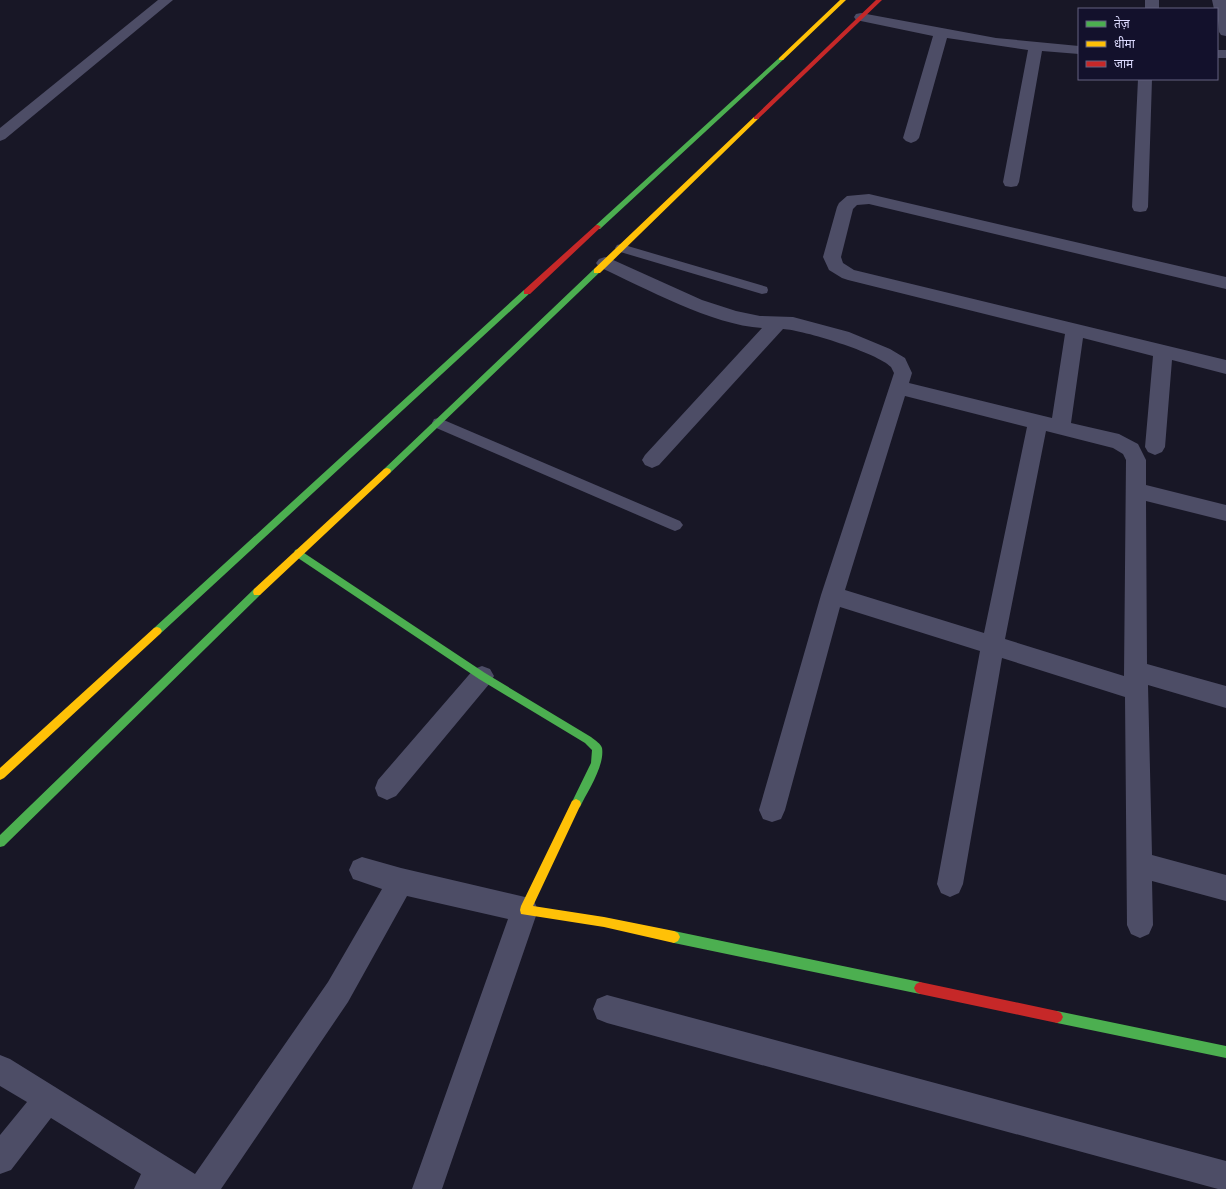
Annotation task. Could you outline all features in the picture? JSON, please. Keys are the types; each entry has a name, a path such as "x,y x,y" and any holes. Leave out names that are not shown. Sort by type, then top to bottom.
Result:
{"main road":[{"path":"0,775 736,101 843,0"},
{"path":"0,842 298,553 439,423 879,0"},
{"path":"298,553 482,676 588,740 597,748 596,763 525,910 604,922 1226,1052"}],"street":[{"path":"0,136 166,0"},
{"path":"1219,0 1226,30"},
{"path":"861,17 992,42 1035,48 1078,50"},
{"path":"911,138 941,33"},
{"path":"1011,182 1035,48"},
{"path":"1140,207 1145,80"},
{"path":"1226,283 869,199 853,200 845,207 832,257 835,266 848,274 1226,367"},
{"path":"605,263 696,304 734,317 778,323 793,323 843,337 883,354 898,363 902,372 899,388 832,595 772,810"},
{"path":"652,460 778,323"},
{"path":"1060,428 1075,330"},
{"path":"1156,447 1163,352"},
{"path":"899,388 1119,442 1131,449 1136,460 1136,680 1140,925"},
{"path":"950,884 993,645 1038,423"},
{"path":"1137,491 1226,513"},
{"path":"832,595 993,645 1136,680 1226,698"},
{"path":"387,788 482,676"},
{"path":"1139,864 1226,888"},
{"path":"362,870 401,881 525,910 427,1189"},
{"path":"203,1189 338,992 401,881"},
{"path":"607,1010 1226,1176"},
{"path":"0,1069 48,1099 155,1179 192,1189"},
{"path":"0,1159 48,1099"}],"lane":[{"path":"621,248 762,290"},
{"path":"439,423 675,525"}],"traffic: fast":[{"path":"598,227 781,59"},
{"path":"387,471 597,271"},
{"path":"157,631 527,292"},
{"path":"298,553 482,676 588,740 597,748 596,763 576,804"},
{"path":"0,842 257,592"},
{"path":"674,937 920,988"},
{"path":"1057,1017 1226,1052"}],"traffic: slow":[{"path":"781,59 843,0"},
{"path":"597,271 756,118"},
{"path":"257,592 387,471"},
{"path":"0,775 157,631"},
{"path":"576,804 525,910 604,922 674,937"}],"traffic: jam":[{"path":"756,118 879,0"},
{"path":"527,292 598,227"},
{"path":"920,988 1057,1017"}]}
